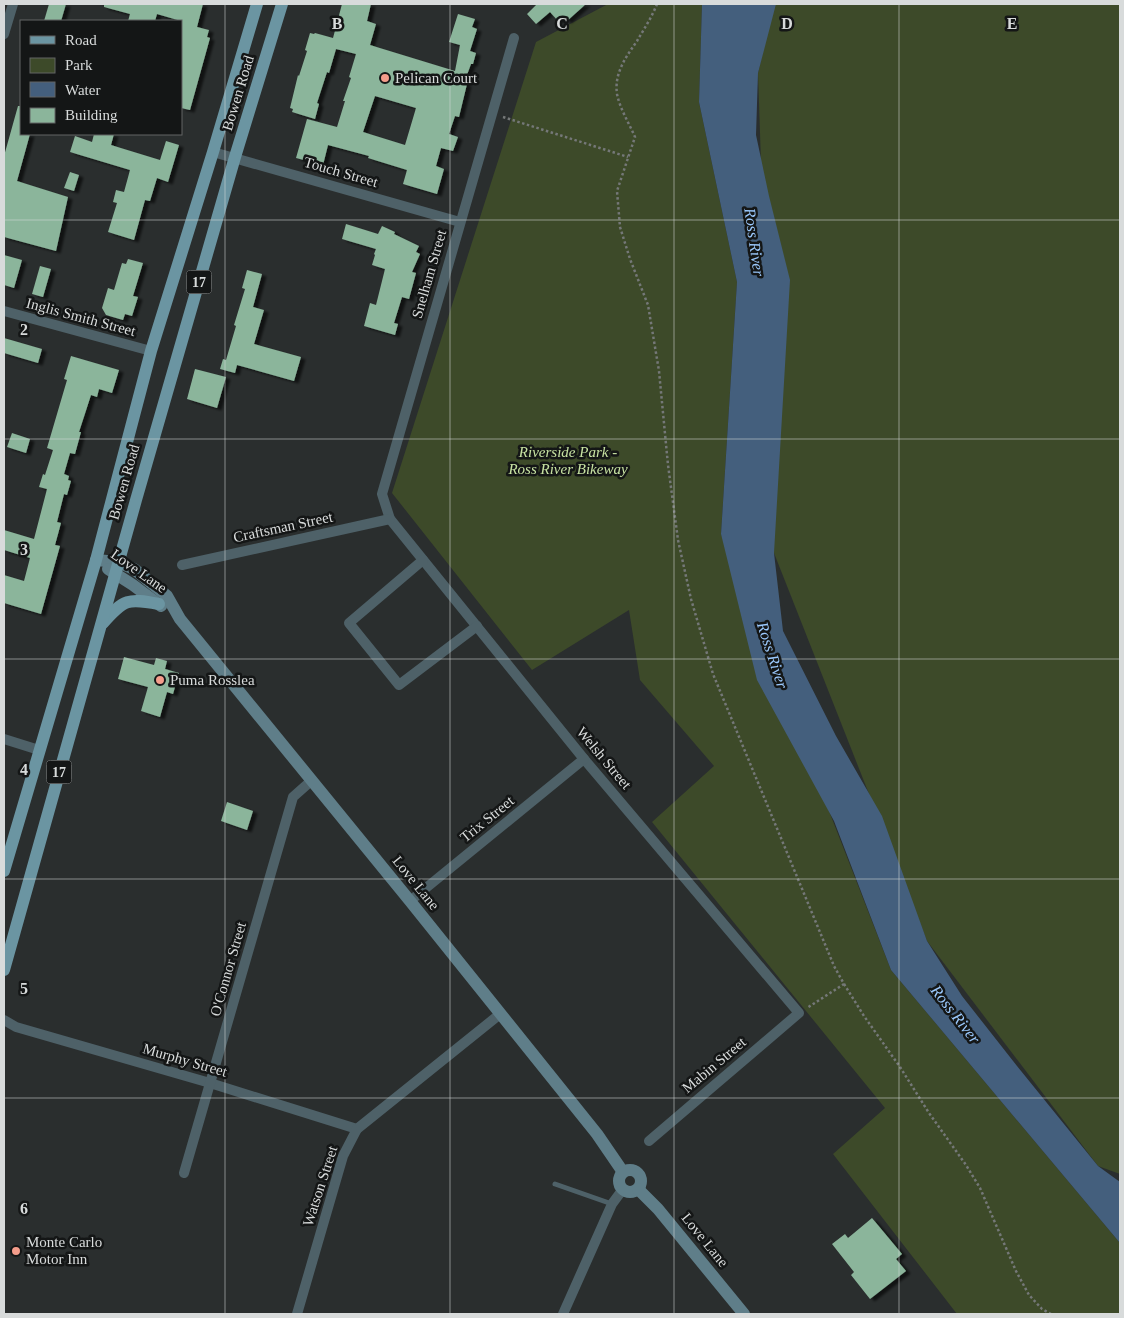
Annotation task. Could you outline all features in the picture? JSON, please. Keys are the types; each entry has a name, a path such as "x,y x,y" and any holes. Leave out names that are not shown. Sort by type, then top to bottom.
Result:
{"main road":[{"name":"Bowen Road","path":"4,871 96,560 151,351 257,4"},
{"name":"Bowen Road","path":"4,970 100,625 235,158 282,4"},
{"path":"100,625 114,610 125,602 141,600 159,604"}],"street":[{"path":"4,34 13,4"},
{"name":"Snelham Street","path":"390,519 382,494 514,38"},
{"name":"Touch Street","path":"213,152 460,222"},
{"name":"Inglis Smith Street","path":"4,311 151,351"},
{"name":"Welsh Street","path":"390,519 584,759 800,1013"},
{"name":"Craftsman Street","path":"182,564 390,519"},
{"name":"Love Lane","path":"96,560 117,568 134,569 167,596 180,619 597,1134 623,1172"},
{"path":"423,560 349,622 399,685 476,626"},
{"name":"Love Lane","path":"117,568 134,585 180,619"},
{"path":"4,739 39,750"},
{"name":"Trix Street","path":"410,902 584,759"},
{"name":"O'Connor Street","path":"184,1172 293,797 311,781"},
{"name":"Mabin Street","path":"648,1141 800,1013"},
{"name":"Watson Street","path":"297,1314 343,1156 357,1129 500,1014"},
{"name":"Murphy Street","path":"4,1020 16,1027 210,1083 357,1129"},
{"path":"629,1169 636,1170 642,1180 638,1189 632,1192 622,1189 619,1180 623,1172 629,1169"},
{"path":"564,1314 612,1204 622,1189"},
{"name":"Love Lane","path":"638,1189 658,1209 744,1314"}],"lane":[{"path":"555,1184 612,1204"}],"path":[{"path":"657,4 653,14 621,65 617,78 617,93 635,137 617,191 620,227 630,259 648,304 660,371 668,466 678,540 691,599 713,674 834,966 864,1016 980,1188 1028,1295 1042,1309 1051,1314"},
{"path":"492,114 628,157"},
{"path":"800,1013 844,984"}],"green space":[{"name":"Riverside Park - Ross River Bikeway","path":"608,4 702,4 699,102 737,282 721,534 891,970 1120,1243 1120,1314 957,1314 833,1154 885,1108 652,822 714,766 640,680 629,610 532,670 392,493 536,42"},
{"path":"774,4 1120,4 1120,1174 1098,1166 927,941 774,553 758,73"}],"water":[{"name":"Ross River","path":"702,4 776,4 758,73 756,135 790,280 774,553 783,631 836,736 882,816 927,941 962,996 1017,1066 1098,1166 1120,1182 1120,1243 891,970 834,821 757,680 721,534 737,282 699,102"}],"building":[{"path":"49,4 66,4 61,20 44,20"},
{"path":"104,4 203,4 197,27 209,30 207,37 210,38 190,110 182,108 182,20 157,14 155,20 128,20 130,14 104,7"},
{"path":"342,4 371,4 367,21 376,24 370,45 455,71 460,45 449,42 458,14 475,19 472,27 477,29 470,51 476,53 464,83 467,84 459,117 455,116 449,134 458,137 453,151 441,148 436,166 444,169 437,194 403,184 407,170 368,158 369,156 328,145 323,165 296,158 307,119 337,127 356,54 336,49 317,103 319,104 315,119 292,112 293,109 290,108 298,75 307,51 305,50 310,33 333,38","holes":["375,96 416,108 405,145 363,132"]},
{"path":"537,4 586,4 567,21 563,17 558,21 550,12 536,24 527,14"},
{"path":"18,106 20,106 20,135 30,135 17,181 68,197 56,251 4,237 4,156"},
{"path":"94,135 114,135 111,145 160,160 166,141 179,145 168,182 157,178 150,201 145,200 134,240 108,232 117,203 113,202 116,190 124,192 130,170 70,152 75,136 92,142"},
{"path":"70,172 79,175 74,191 64,188"},
{"path":"346,224 378,234 382,226 419,246 416,252 420,254 412,272 416,273 409,299 402,297 394,323 398,324 395,335 364,326 370,303 376,305 385,269 372,265 376,249 342,239"},
{"path":"4,255 22,260 14,288 4,285"},
{"path":"128,259 143,263 133,296 138,297 132,316 125,314 123,320 106,315 102,308 108,288 114,290 122,263 126,264"},
{"path":"40,266 51,269 43,297 32,294"},
{"path":"247,270 262,274 253,307 264,310 254,344 301,357 294,381 237,365 235,373 220,369 223,359 226,360 236,326 234,325 245,289 242,288"},
{"path":"4,338 42,349 38,363 4,353"},
{"path":"71,356 119,370 112,393 99,389 97,397 91,395 79,432 81,432 75,454 70,453 64,474 69,476 68,480 71,481 67,495 64,494 57,522 61,523 55,545 60,546 41,614 4,603 4,575 24,581 30,558 4,550 4,530 34,539 47,489 39,487 53,450 47,448 67,380 64,379"},
{"path":"195,369 226,377 217,408 187,399"},
{"path":"12,433 30,439 26,453 7,447"},
{"path":"124,657 154,665 156,658 167,661 165,669 179,673 173,694 167,692 160,717 141,711 148,687 118,679"},
{"path":"227,802 253,811 247,830 221,821"},
{"path":"872,1218 902,1254 896,1259 906,1271 870,1299 851,1275 854,1272 832,1244 845,1234 848,1238"}],"place":[{"name":"Pelican Court","path":"385,78"},
{"name":"Puma Rosslea","path":"160,680"},
{"name":"Monte Carlo Motor Inn","path":"16,1251"}]}
